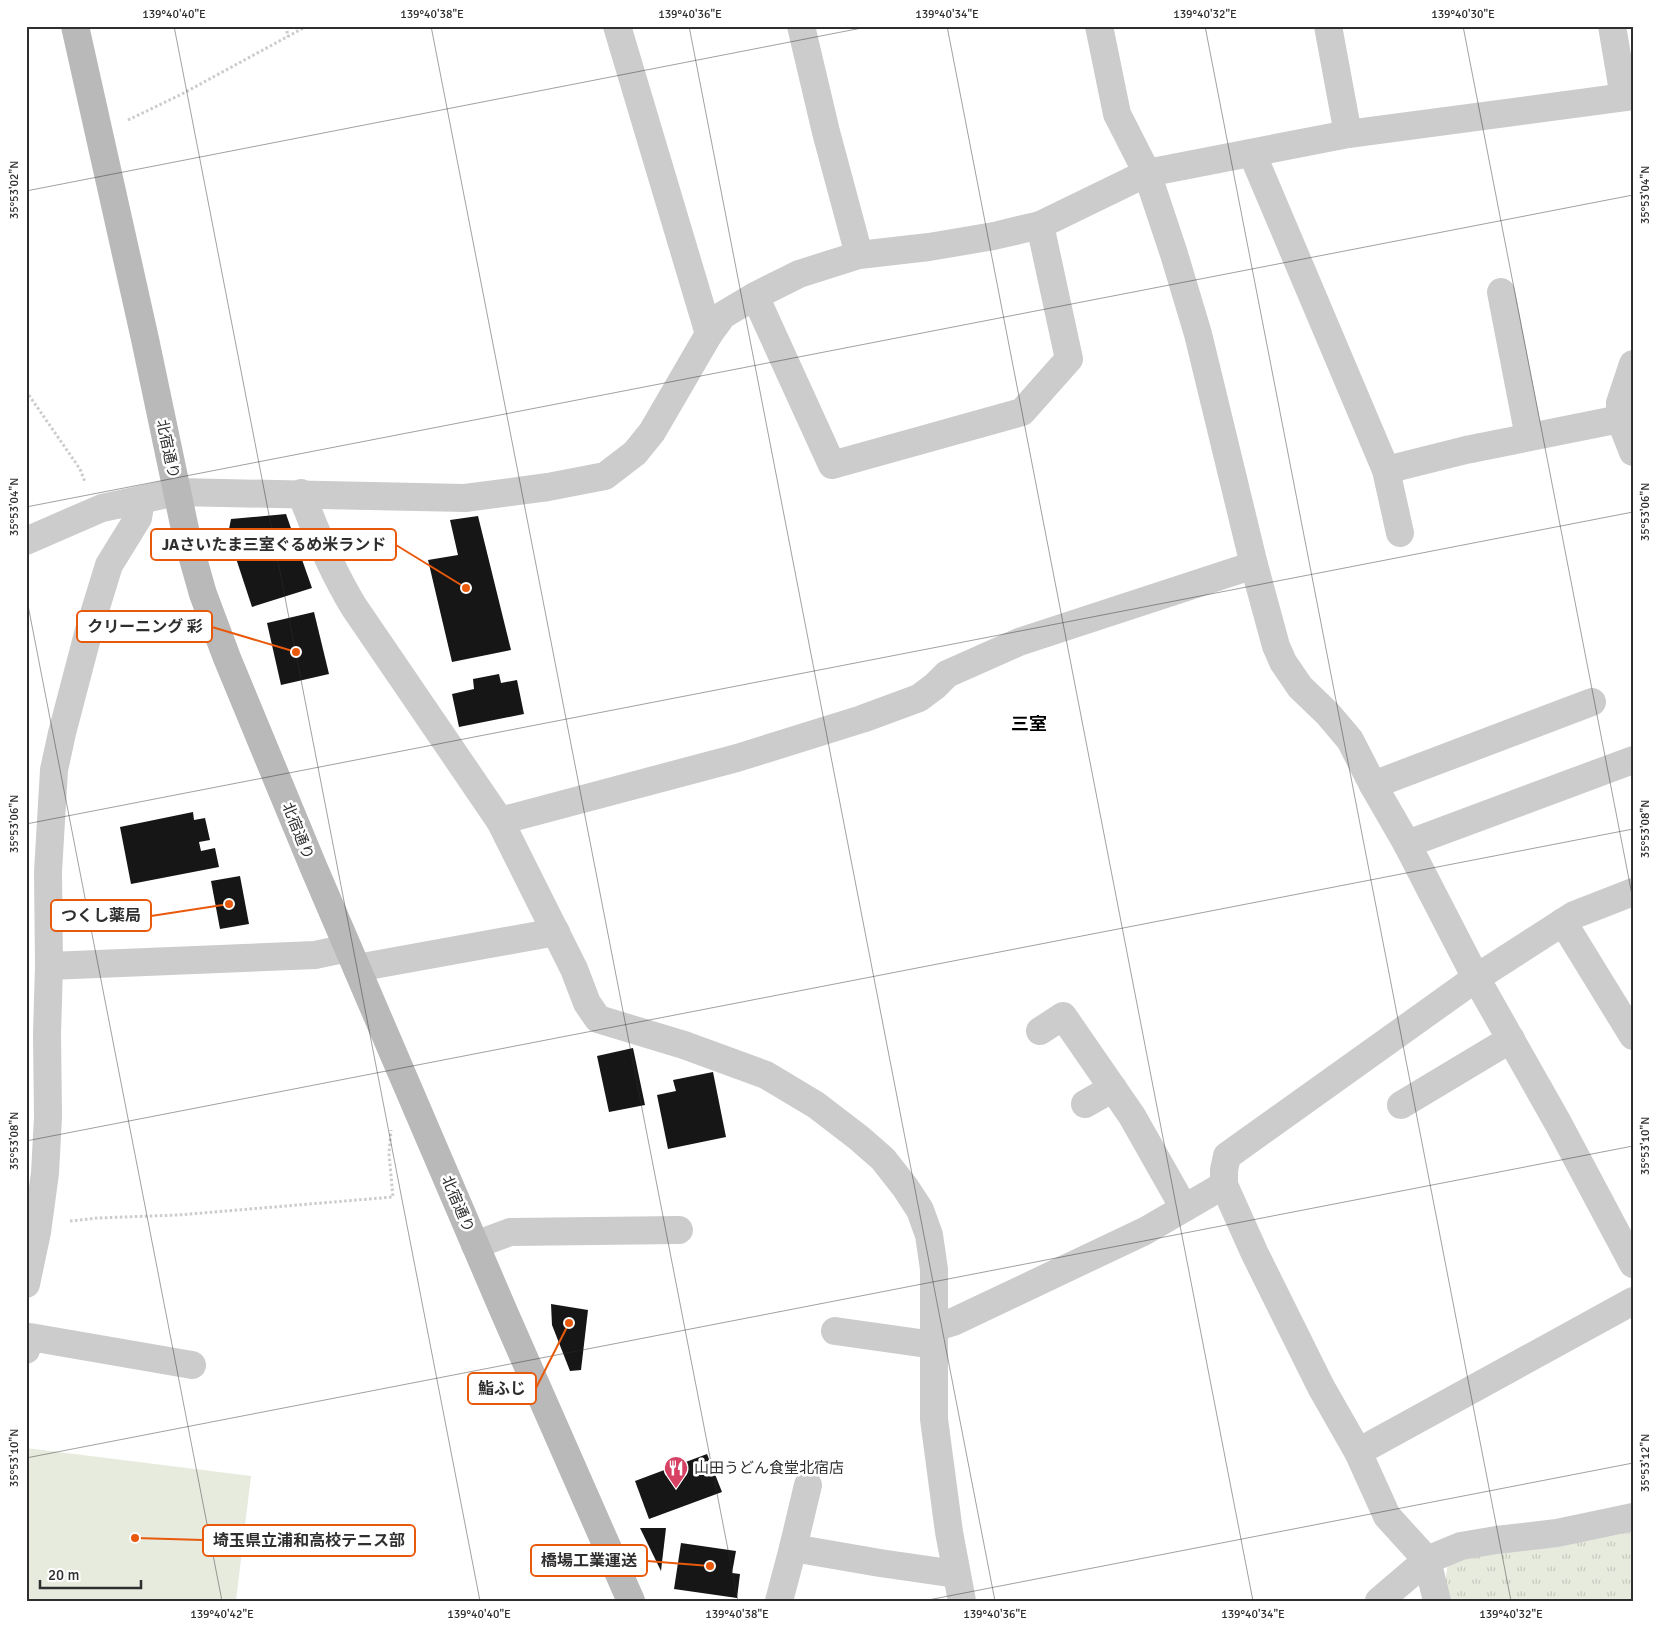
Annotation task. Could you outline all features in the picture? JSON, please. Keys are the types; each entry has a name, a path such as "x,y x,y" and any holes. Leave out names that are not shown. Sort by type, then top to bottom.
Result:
{"street":[{"name":"北宿通り","path":"75,26 177,492 203,594 227,658 352,958 630,1601"},
{"path":"617,26 709,334"},
{"path":"801,26 826,132 860,255"},
{"path":"1099,26 1118,114 1147,173 1198,334 1254,565 1282,662 1300,687 1328,714 1350,740 1408,844 1476,978 1558,1123 1633,1264"},
{"path":"1328,26 1348,134"},
{"path":"26,541 93,512 177,492 301,493 465,498 540,488 605,476 635,453 652,432 709,334 723,315 755,296 800,274 860,255 929,247 1040,225 1147,173 1348,134 1629,96 1612,26"},
{"path":"1252,153 1386,470 1400,534"},
{"path":"755,296 832,465 1022,412 1069,359 1040,225"},
{"path":"1501,292 1529,437"},
{"path":"1633,364 1620,403 1620,419 1633,452"},
{"path":"1386,470 1529,437 1620,419"},
{"path":"301,493 319,540 338,581 500,821 574,969 587,1003 598,1020 684,1045 766,1075 822,1109 883,1159 906,1187 920,1210 929,1235 934,1269 934,1419 949,1532 962,1601"},
{"path":"26,1284 34,1228 45,1173 48,1117 36,1053 49,966 37,872 62,733 89,630 109,565 138,518 141,500"},
{"path":"500,821 737,758 862,719 919,698 948,674 1019,642 1254,565"},
{"path":"1373,784 1592,702"},
{"path":"1408,844 1633,760"},
{"path":"1437,1601 1427,1560 1387,1516 1358,1452 1321,1387 1254,1254 1224,1185 1224,1170 1227,1156 1476,978 1574,915 1633,892"},
{"path":"1563,922 1633,1036"},
{"path":"49,966 315,955 352,958 556,932"},
{"path":"1040,1030 1063,1016 1132,1116 1184,1208"},
{"path":"1402,1105 1511,1039"},
{"path":"1085,1104 1113,1088"},
{"path":"835,1330 934,1337 953,1322 1145,1231 1224,1185"},
{"path":"475,1245 510,1232 679,1230"},
{"path":"1358,1452 1633,1301"},
{"path":"28,1340 192,1365"},
{"path":"779,1601 808,1485"},
{"path":"1379,1601 1427,1560 1461,1546 1557,1533 1633,1517"},
{"path":"793,1548 956,1574"}],"path":[{"path":"286,26 288,37"},
{"path":"99,139 138,115 182,94 307,26"},
{"path":"26,391 80,470 93,512"},
{"path":"34,1228 69,1221 98,1218 178,1215 393,1197 390,1154 392,1122"}],"green space":[{"path":"26,1448 251,1476 236,1601 26,1601"},
{"path":"1633,1531 1633,1601 1449,1601 1445,1582 1449,1556 1557,1547"}],"building":[{"path":"286,514 312,588 252,607 228,534 231,519"},
{"path":"478,516 511,650 452,662 428,560 458,555 450,520"},
{"path":"314,612 329,674 281,685 267,623"},
{"path":"499,674 501,683 517,680 524,714 459,727 452,694 474,689 473,679"},
{"path":"193,812 194,820 205,818 210,840 199,842 201,851 215,848 219,867 131,884 120,827"},
{"path":"240,876 249,924 220,929 211,881"},
{"path":"633,1048 645,1105 609,1112 597,1056"},
{"path":"713,1072 726,1137 668,1149 657,1095 676,1091 673,1080"},
{"path":"551,1304 588,1310 581,1370 570,1371 552,1325"},
{"path":"707,1454 722,1492 649,1519 635,1481"},
{"path":"640,1528 666,1528 661,1571"},
{"path":"681,1543 736,1551 732,1573 740,1574 737,1598 674,1589"}],"place":[{"name":"JAさいたま三室ぐるめ米ランド","path":"466,588"},
{"name":"クリーニング 彩","path":"296,652"},
{"name":"つくし薬局","path":"229,904"},
{"name":"鮨ふじ","path":"569,1323"},
{"name":"山田うどん食堂北宿店","path":"676,1489"},
{"name":"埼玉県立浦和高校テニス部","path":"135,1538"},
{"name":"橋場工業運送","path":"710,1566"}],"district":[{"name":"三室","path":"1029,724"}]}
